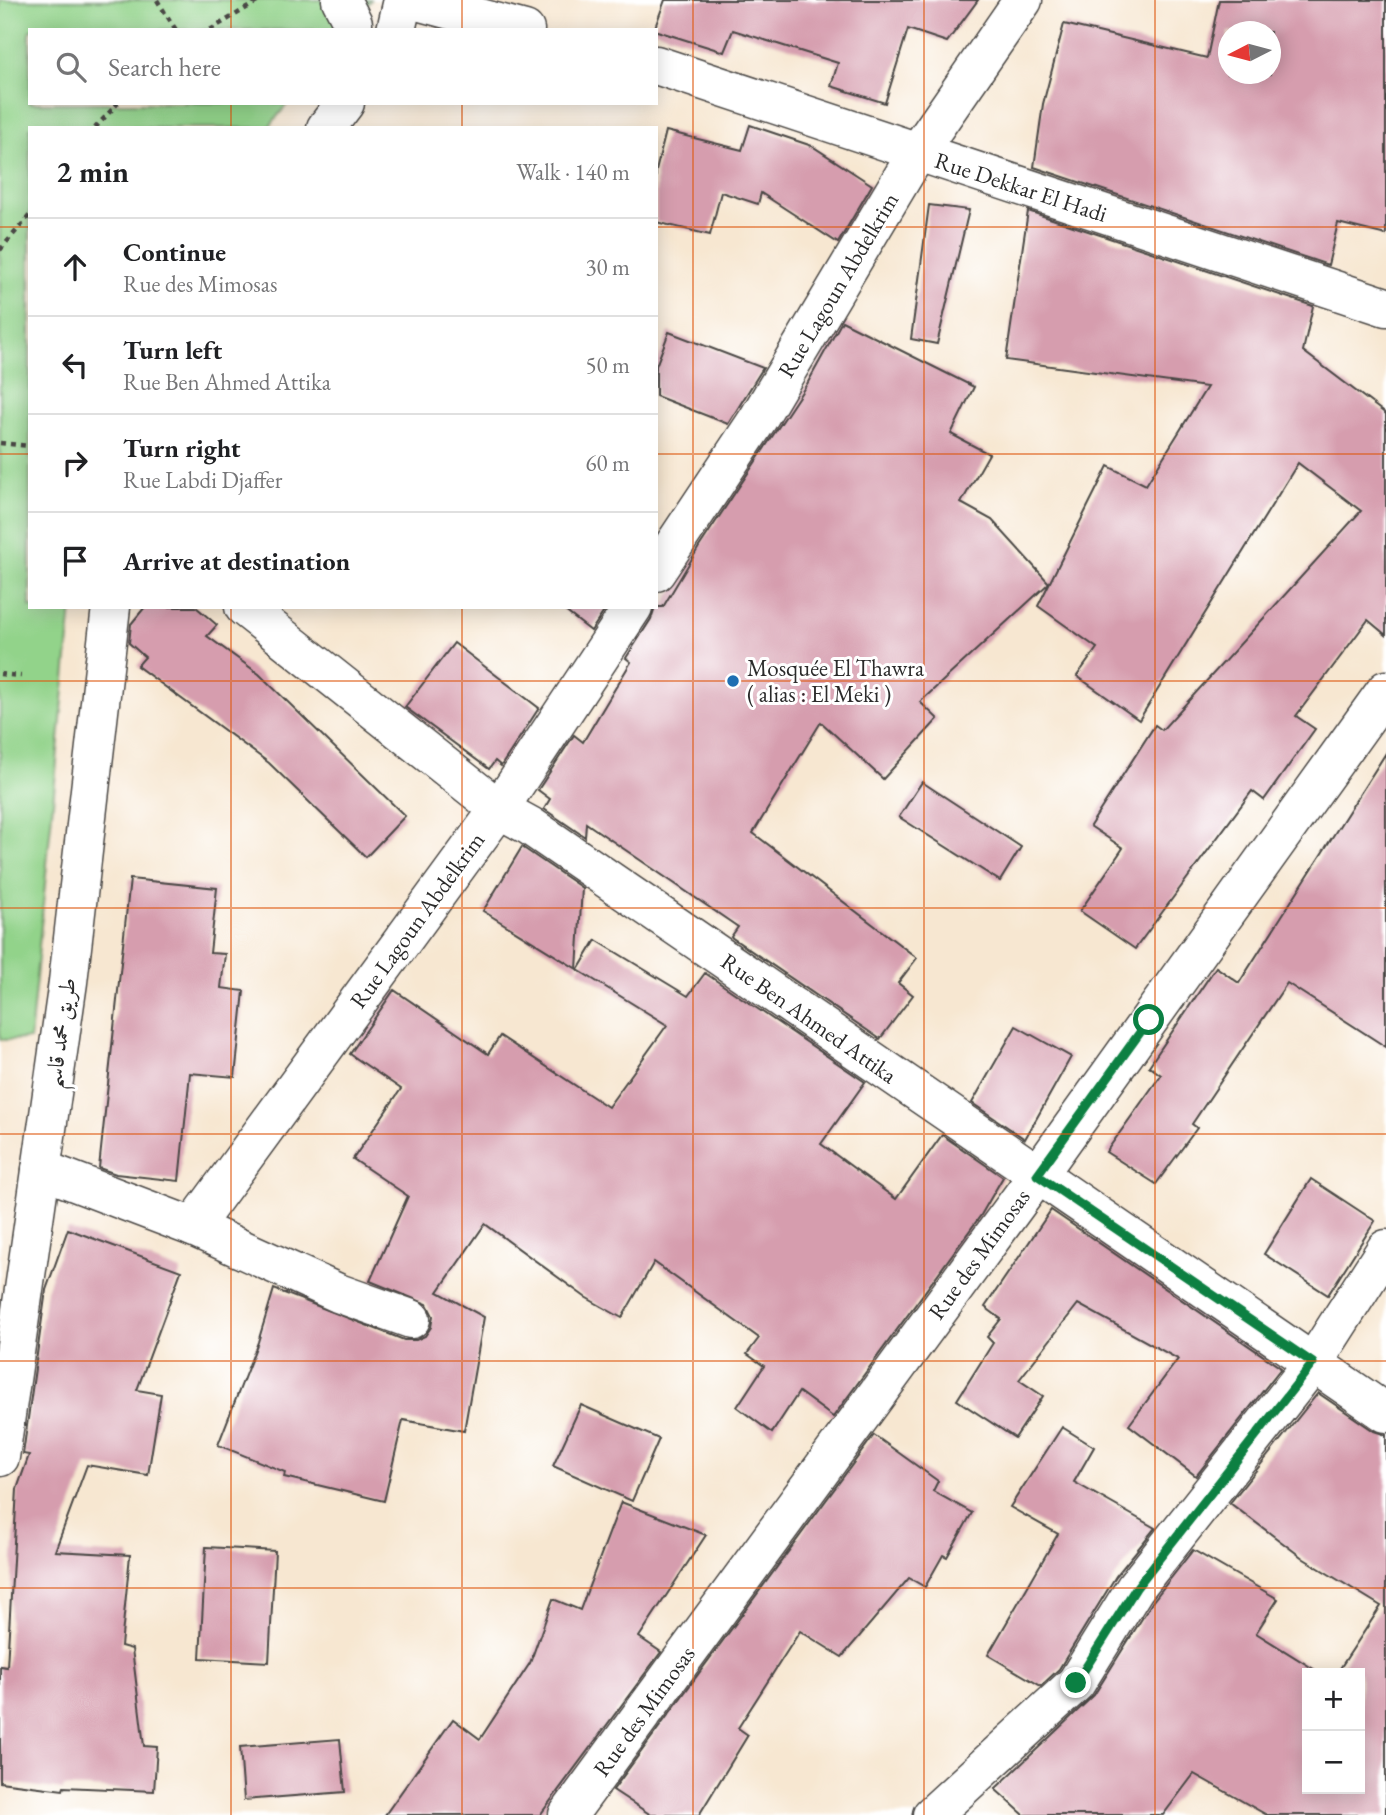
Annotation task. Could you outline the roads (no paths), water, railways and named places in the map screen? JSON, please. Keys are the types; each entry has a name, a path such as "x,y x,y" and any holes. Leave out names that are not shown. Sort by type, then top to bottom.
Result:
{"street":[{"path":"341,0 353,23 352,28"},
{"path":"396,28 403,0"},
{"path":"412,0 517,28"},
{"name":"Rue Lagoun Abdelkrim","path":"658,569 758,419 918,153 1023,0"},
{"name":"Rue Dekkar El Hadi","path":"658,66 1386,307"},
{"name":"طريق محمد قاسم","path":"0,1457 11,1307 41,1169 68,982 111,609"},
{"name":"Rue Ben Ahmed Attika","path":"247,609 499,809 542,834 1386,1413"},
{"name":"Rue Lagoun Abdelkrim","path":"193,1227 499,809 632,609"},
{"name":"Rue des Mimosas","path":"568,1815 1037,1175 1386,690"},
{"path":"41,1169 193,1227 338,1293 411,1319"},
{"path":"932,1815 1076,1683 1136,1588 1313,1363 1386,1249"}],"place":[{"name":"Mosquée El Thawra ( alias : El Meki )","path":"733,681"}]}
